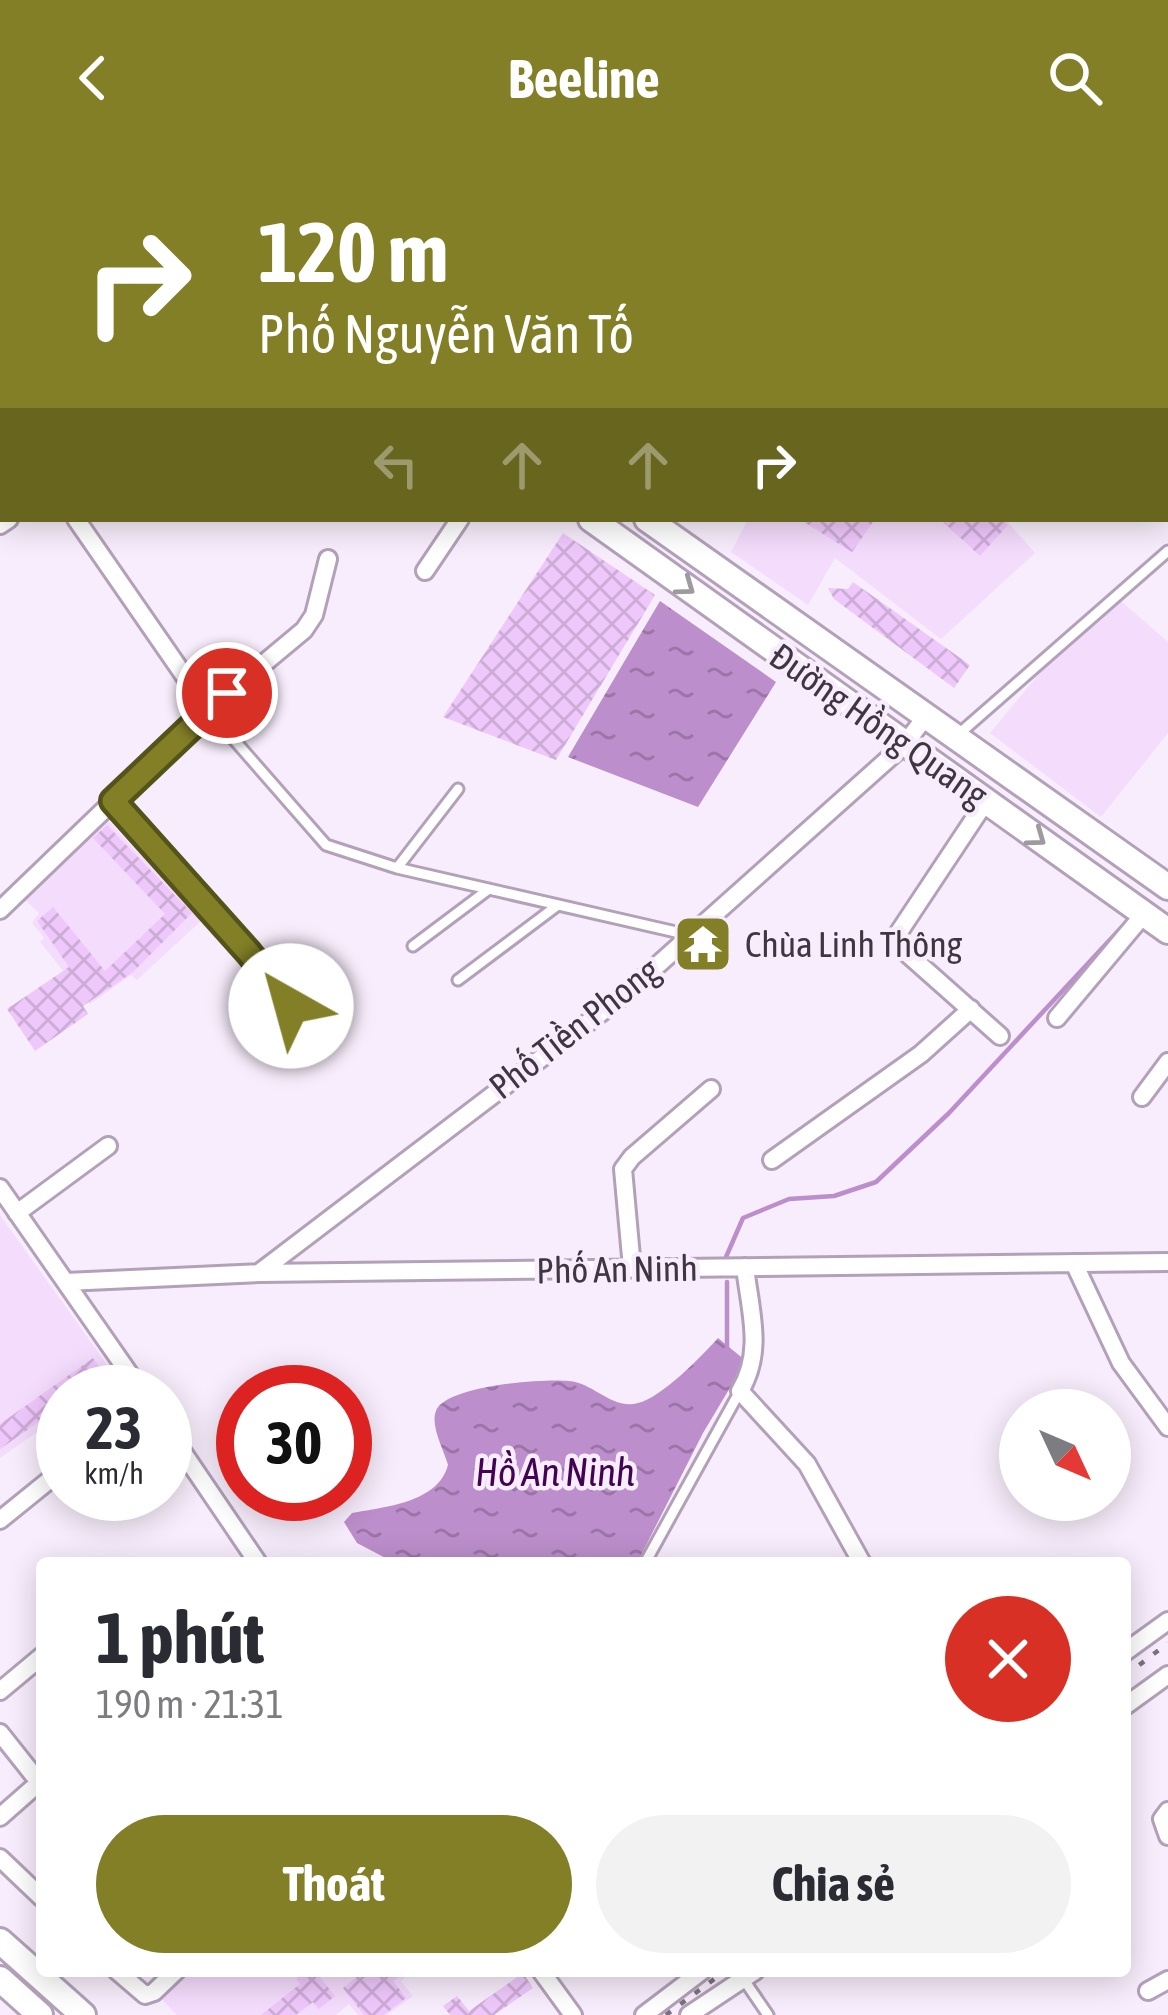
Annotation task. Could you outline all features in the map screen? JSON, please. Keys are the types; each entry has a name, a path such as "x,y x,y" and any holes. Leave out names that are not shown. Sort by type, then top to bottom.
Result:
{"street":[{"path":"78,522 208,710"},
{"path":"425,571 458,522"},
{"name":"Đường Hồng Quang","path":"594,522 986,801 1161,900"},
{"name":"Đường Hồng Quang","path":"651,522 956,737 1161,900"},
{"path":"0,910 208,710 310,622 328,559"},
{"path":"736,623 756,596"},
{"name":"Phố Tiền Phong","path":"259,1273 623,996 905,743 926,716"},
{"path":"113,801 275,985 310,1038"},
{"path":"986,801 893,941 1000,1036"},
{"path":"1057,1018 1161,900"},
{"path":"772,1160 921,1054 970,1010"},
{"path":"1142,1097 1168,1062"},
{"path":"632,1268 623,1168 711,1089"},
{"path":"17,1213 108,1146"},
{"path":"0,1188 123,1365"},
{"name":"Phố An Ninh","path":"66,1282 259,1273 1168,1262"},
{"path":"1074,1263 1121,1363 1168,1427"},
{"path":"745,1267 755,1354 753,1369 740,1391 807,1464 859,1557"},
{"path":"192,1466 254,1557"},
{"path":"0,1520 36,1491"},
{"path":"1131,1648 1168,1621"},
{"path":"0,1691 36,1662"},
{"path":"1131,1702 1168,1675"},
{"path":"0,1732 36,1776"},
{"path":"0,1817 36,1785"},
{"path":"1168,1811 1162,1819 1168,1836"},
{"path":"0,1858 36,1892"},
{"path":"0,1941 36,1973"},
{"path":"40,1977 83,2015"},
{"path":"124,1977 145,1994 170,1977"},
{"path":"545,1977 573,2015"},
{"path":"644,2015 694,1977"},
{"path":"689,2015 744,1977"},
{"path":"0,1979 40,2015"},
{"path":"1148,1990 1168,1980"}],"lane":[{"path":"956,737 1168,551"},
{"path":"208,710 326,845 397,868 689,935"},
{"path":"397,868 458,789"},
{"path":"413,946 488,889"},
{"path":"458,980 558,905"},
{"path":"648,1557 740,1391"},
{"path":"749,1977 768,2015"}],"shaded area":[{"path":"746,522 1008,522 1035,553 941,639 835,558 808,605 731,552"},
{"path":"1121,601 1168,642 1168,733 1101,817 990,733 1044,668"},
{"path":"102,814 201,921 137,980 131,975 90,1004 40,942 44,938 32,923 39,913 21,896"},
{"path":"0,1215 107,1365 36,1365 36,1433 0,1458"},
{"path":"175,1977 405,1977 401,1981 413,1996 387,2015 358,2015 349,2004 336,2015 177,2015 157,1994"}],"water":[{"path":"660,601 776,682 698,807 568,757"},
{"name":"Hồ An Ninh","path":"718,1338 746,1361 640,1557 384,1557 357,1543 344,1522 372,1521 372,1509 422,1495 442,1478 448,1465 436,1431 436,1411 457,1395 556,1380 578,1383 629,1404 647,1400"}],"building":[{"path":"804,522 873,522 852,552"},
{"path":"943,522 1005,522 1008,525 980,556"},
{"path":"563,533 655,595 556,760 443,717"},
{"path":"853,582 970,665 954,688 834,599 828,588 848,589"},
{"path":"107,825 192,913 133,972 83,1006 88,1014 35,1051 7,1009 69,967 37,921 53,907 105,971 165,914 93,838"},
{"path":"36,1398 36,1424 0,1449 0,1424"},
{"path":"320,1977 335,1996 319,2009 313,2002 296,2015 261,2015 300,1984 296,1979"},
{"path":"357,1977 398,1977 393,1981 406,1998 384,2015 364,2015 343,1988"},
{"path":"517,1977 526,1977 533,1988 494,2015 450,2015 443,2006 457,1996 469,2011"}],"waterway":[{"path":"726,1257 743,1218 789,1199 834,1196 876,1182 949,1113 1132,916"},
{"path":"727,1282 727,1348"}],"railway":[{"path":"1131,1671 1168,1643"},
{"path":"666,2015 717,1977"}],"place":[{"name":"Chùa Linh Thông","path":"703,944"}],"route":[{"path":"227,693 113,801 291,1006"}]}
